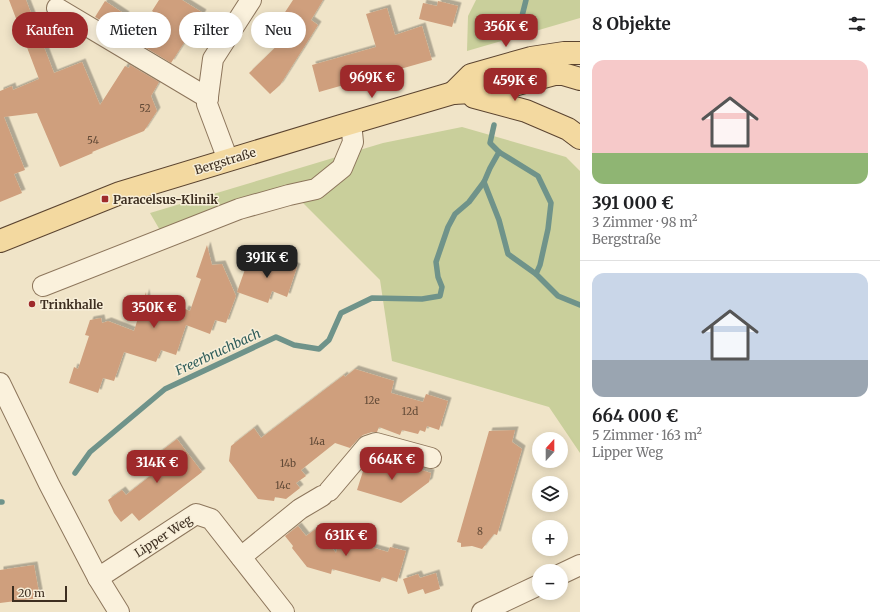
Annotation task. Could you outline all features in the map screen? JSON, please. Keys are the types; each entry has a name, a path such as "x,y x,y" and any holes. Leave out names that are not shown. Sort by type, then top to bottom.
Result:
{"main road":[{"name":"Bergstraße","path":"453,92 471,75 532,58 564,53 580,53"},
{"name":"Bergstraße","path":"0,241 120,193 453,92 492,91 555,74 564,74 580,78"},
{"path":"453,92 526,111 568,129 580,138"}],"street":[{"path":"228,160 207,104 213,59 251,0"},
{"path":"57,8 208,98"},
{"path":"43,286 239,209 316,189 342,168 353,142 351,123"},
{"path":"0,383 52,491 98,578 119,612"},
{"path":"241,558 300,509 326,493 367,446 376,443 431,458"},
{"name":"Lipper Weg","path":"98,578 196,514 212,519 284,612"},
{"path":"568,571 580,565"},
{"path":"482,612 532,588"}],"green space":[{"path":"476,0 580,0 580,18 467,51 468,16"},
{"path":"462,127 566,157 580,171 580,453 568,435 568,432 566,432 549,407 392,361 380,280 297,197 168,244 150,213 383,143"}],"building":[{"path":"9,0 26,0 31,12 14,12"},
{"path":"159,0 182,0 201,12 179,12 179,48 181,48 171,63 146,48 171,48 171,12 152,11"},
{"path":"293,0 323,0 311,20 318,25 306,44 306,12 285,12"},
{"path":"105,1 122,12 98,12"},
{"path":"438,1 458,6 452,27 419,19 423,3 437,6"},
{"path":"387,8 395,35 422,26 432,60 319,92 312,65 376,47 366,14"},
{"path":"27,48 44,48 54,73 82,62 100,105 125,66 129,68 130,65 159,82 151,96 157,111 144,131 60,167 37,113 4,117 25,170 14,174 22,193 0,202 0,91 12,86 13,90 39,79"},
{"path":"275,48 303,48 280,85 270,94 249,73"},
{"path":"207,245 212,265 222,264 236,296 226,323 215,320 210,334 186,325 176,355 161,350 156,362 124,352 114,381 103,378 98,393 69,383 74,367 78,369 89,336 85,335 90,320 101,318 102,323 108,321 134,331 146,292 149,319 179,313 183,315 185,309 190,311 201,279 196,277"},
{"path":"260,257 261,260 273,258 297,267 287,297 272,291 268,303 237,292 249,258"},
{"path":"355,369 394,381 391,393 423,402 426,394 448,401 439,430 427,426 425,432 420,430 418,434 402,430 400,435 379,427 377,432 363,435 350,448 335,443 301,470 306,476 296,483 300,488 286,499 275,497 274,501 258,499 229,461 231,446 254,428 261,438 344,375 345,377"},
{"path":"515,430 512,442 522,449 497,535 494,534 482,549 472,546 461,547 461,543 457,542 489,431"},
{"path":"177,439 202,472 139,521 132,513 121,522 114,513 108,500 122,490 126,495 159,469 151,459"},
{"path":"370,460 398,469 400,463 431,473 429,482 401,503 357,490 364,468"},
{"path":"298,526 306,536 317,528 336,553 340,538 388,552 390,547 406,551 397,582 382,577 380,582 332,569 331,574 307,567 292,548 293,546 285,536"},
{"path":"34,565 40,598 0,603 0,570"},
{"path":"436,573 440,589 425,594 423,589 408,594 403,579 418,574 420,578"}],"waterway":[{"path":"517,36 526,0"},
{"path":"494,125 490,143 499,152 538,176 551,203 548,229 540,265 536,274 558,296 580,305"},
{"path":"499,152 484,182 499,220 508,254 536,274"},
{"name":"Freerbruchbach","path":"75,473 90,452 165,389 276,337 294,345 319,349 329,340 341,313 372,298 422,299 440,296 442,287 438,277 436,262 448,227 455,214 469,202 484,182"}],"place":[{"name":"Paracelsus-Klinik","path":"105,199"},
{"name":"Trinkhalle","path":"32,304"}]}
